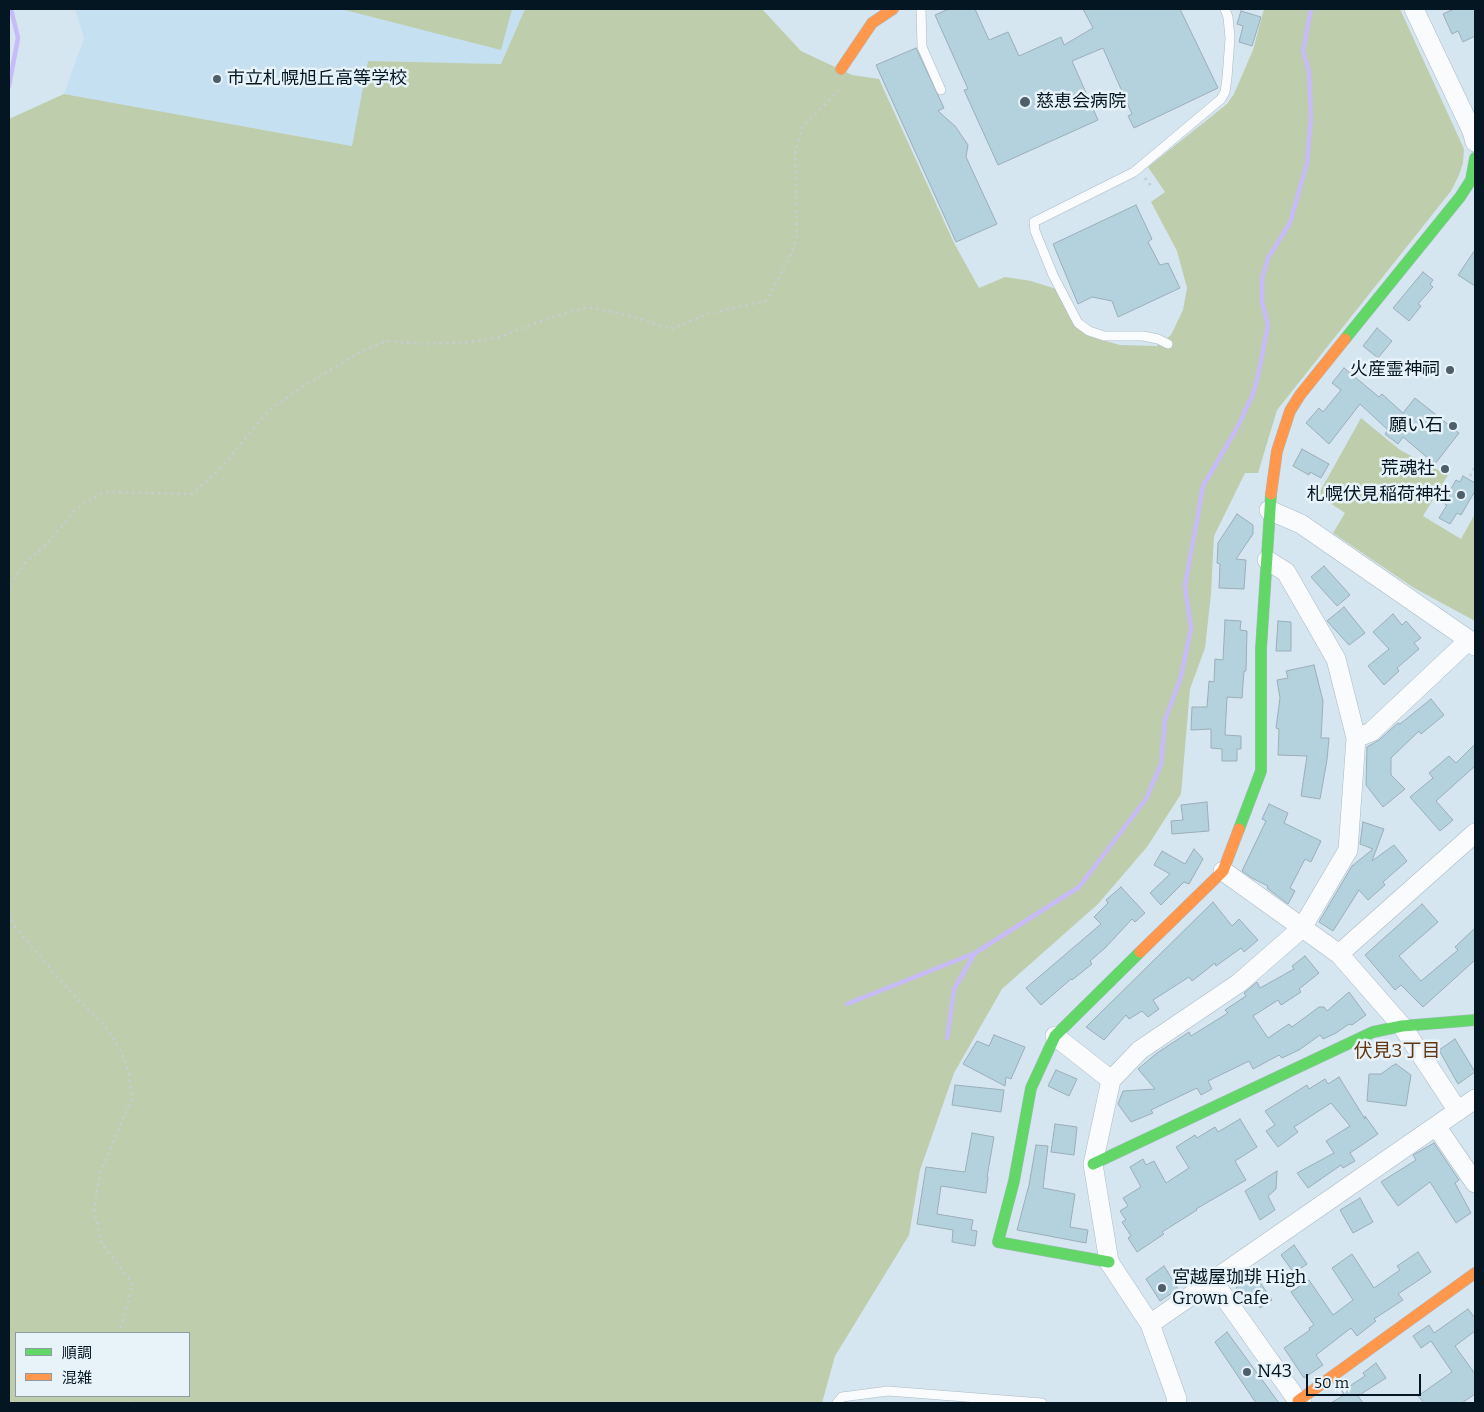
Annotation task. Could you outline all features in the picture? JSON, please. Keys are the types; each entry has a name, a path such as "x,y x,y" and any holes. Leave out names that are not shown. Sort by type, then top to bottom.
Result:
{"street":[{"path":"841,69 872,23 893,9"},
{"path":"1414,9 1472,131 1475,142"},
{"path":"1109,1262 998,1242 1014,1181 1031,1088 1055,1036 1222,872 1261,771 1261,648 1269,510 1277,451 1290,411 1300,395 1460,198 1471,180 1475,158"},
{"path":"1269,510 1301,524 1473,643 1372,732 1356,738"},
{"path":"1176,1403 1177,1399 1150,1324 1109,1262 1093,1164 1111,1080 1140,1050 1239,983 1302,928 1348,850 1356,738 1336,659 1286,572 1267,560"},
{"path":"1339,954 1475,833"},
{"path":"1222,872 1339,954 1402,1026 1458,1111"},
{"path":"1093,1164 1373,1032 1402,1026 1475,1020"},
{"path":"1055,1036 1111,1080"},
{"path":"1150,1324 1475,1099"},
{"path":"1436,1126 1475,1183"},
{"path":"1213,1280 1300,1402 1475,1273"}],"lane":[{"path":"921,9 922,47 941,90"},
{"path":"1168,344 1158,339 1143,336 1104,336 1089,331 1078,323 1053,275 1035,231 1034,222 1134,172 1221,99 1225,92 1230,38 1228,17 1225,9"},
{"path":"837,1403 842,1397 888,1391 1042,1403"}],"path":[{"path":"9,585 25,563 47,544 75,510 103,492 192,494 219,470 268,411 304,386 362,351 387,341 424,344 470,342 500,337 546,319 588,307 627,315 671,329 707,314 766,301 797,236 795,153 802,128 844,86 841,69"},
{"path":"1470,476 1475,467"},
{"path":"9,914 13,924 36,952 108,1030 122,1053 129,1073 132,1098 100,1173 94,1210 102,1244 133,1284 122,1324 118,1332"}],"shaded area":[{"name":"市立札幌旭丘高等学校","path":"75,9 525,9 501,64 368,61 352,146 64,94 84,38"}],"green space":[{"path":"341,9 512,9 501,50"},
{"path":"525,9 762,9 801,51 852,75 879,79 954,243 979,288 1005,277 1031,281 1056,289 1074,325 1088,336 1120,345 1157,346 1171,335 1183,310 1187,288 1177,251 1151,202 1165,192 1148,167 1227,104 1234,94 1253,50 1264,9 1400,9 1464,149 1463,163 1451,191 1277,410 1258,473 1245,473 1214,536 1211,594 1205,648 1190,689 1181,794 1147,847 1098,904 1002,989 954,1073 920,1170 909,1235 835,1356 822,1403 9,1403 9,119 64,94 352,146 368,61 501,64"},
{"path":"1361,418 1400,450 1448,475 1423,516 1461,539 1475,514 1475,621 1414,588 1333,533 1345,513 1318,495"}],"building":[{"path":"949,9 975,9 989,40 1008,32 1019,56 1061,37 1064,45 1093,28 1083,9 1180,9 1218,88 1134,128 1128,116 1132,114 1103,48 1072,61 1098,120 998,165 964,90 968,89 935,15"},
{"path":"1454,9 1475,9 1475,36 1463,42 1458,31 1452,34 1443,14"},
{"path":"1241,11 1261,17 1252,46 1239,42 1243,26 1237,24"},
{"path":"916,48 944,108 938,111 955,126 968,145 966,157 997,224 956,242 876,65"},
{"path":"1136,205 1152,239 1148,242 1160,265 1168,263 1180,288 1118,317 1112,301 1092,297 1078,304 1053,244"},
{"path":"1475,250 1475,286 1458,275"},
{"path":"1423,272 1433,280 1430,284 1433,287 1418,304 1421,306 1409,321 1393,308"},
{"path":"1377,328 1392,341 1378,358 1363,346"},
{"path":"1344,368 1379,397 1382,394 1403,413 1415,398 1459,433 1435,464 1403,437 1398,444 1385,434 1388,430 1360,404 1329,444 1306,423 1319,408 1323,412 1341,390 1332,383"},
{"path":"1302,449 1329,464 1321,478 1310,472 1309,475 1293,466"},
{"path":"1463,476 1475,483 1475,491 1461,515 1457,513 1450,524 1439,518 1447,505 1443,503 1456,480 1460,482"},
{"path":"1237,514 1253,525 1253,534 1236,559 1246,560 1244,589 1219,588 1220,564 1217,563 1218,543"},
{"path":"1324,566 1350,595 1337,606 1311,577"},
{"path":"1344,607 1365,633 1349,645 1327,621"},
{"path":"1393,614 1402,625 1406,621 1421,638 1414,643 1419,649 1397,668 1399,671 1384,685 1368,666 1389,649 1373,632"},
{"path":"1225,620 1241,621 1240,630 1247,631 1246,671 1244,671 1242,698 1227,697 1225,735 1241,736 1241,749 1237,749 1237,761 1222,761 1222,749 1211,748 1211,729 1191,730 1192,707 1207,707 1209,681 1214,682 1215,659 1223,660"},
{"path":"1278,621 1291,622 1291,651 1276,651"},
{"path":"1314,665 1323,701 1321,738 1329,738 1320,799 1301,796 1307,756 1278,755 1279,729 1276,728 1280,698 1277,680 1288,678 1286,671"},
{"path":"1431,699 1444,715 1421,734 1419,731 1391,758 1391,775 1405,789 1383,807 1366,785 1367,747 1379,740 1398,723 1400,724"},
{"path":"1475,744 1475,766 1436,801 1453,820 1440,831 1410,797 1433,778 1429,773 1449,756 1456,763"},
{"path":"1207,802 1209,831 1172,834 1171,821 1183,820 1181,805"},
{"path":"1269,804 1288,813 1284,823 1321,841 1311,862 1305,859 1290,888 1295,891 1288,904 1267,888 1268,886 1242,871 1266,821 1262,819"},
{"path":"1363,822 1384,829 1372,861 1394,845 1407,861 1383,882 1385,885 1368,900 1359,890 1333,931 1319,922 1352,866 1373,849 1360,844"},
{"path":"1194,849 1203,859 1189,884 1184,882 1161,905 1150,893 1170,874 1154,865 1162,851 1185,864"},
{"path":"1121,887 1145,913 1135,922 1132,919 1090,961 1092,964 1041,1005 1026,988 1101,924 1094,917 1108,903 1106,900"},
{"path":"1213,902 1232,926 1239,919 1258,940 1244,952 1241,948 1216,966 1215,963 1192,981 1189,977 1153,1000 1159,1009 1148,1017 1142,1011 1129,1019 1126,1015 1104,1040 1086,1027"},
{"path":"1422,904 1438,922 1399,956 1421,981 1458,950 1455,947 1475,928 1475,960 1423,1007 1401,985 1395,990 1365,955"},
{"path":"1305,956 1319,973 1299,989 1301,992 1281,1005 1278,1000 1253,1016 1268,1038 1289,1024 1292,1027 1319,1007 1324,1007 1327,1011 1349,992 1366,1015 1352,1025 1349,1024 1323,1039 1320,1035 1299,1050 1282,1058 1279,1055 1253,1069 1249,1061 1208,1081 1212,1089 1201,1095 1197,1088 1151,1110 1153,1113 1131,1122 1118,1104 1123,1091 1155,1089 1138,1069 1157,1053 1189,1032 1191,1036 1228,1013 1225,1010 1246,996 1244,993 1257,982 1260,988 1294,969 1292,966"},
{"path":"994,1035 1025,1047 1011,1079 1006,1077 1005,1086 963,1064 977,1041 989,1046"},
{"path":"1455,1039 1475,1072 1458,1084 1439,1050"},
{"path":"1396,1064 1411,1075 1406,1106 1367,1101 1369,1074 1381,1074"},
{"path":"1056,1070 1077,1079 1069,1096 1048,1086"},
{"path":"1339,1077 1365,1119 1365,1116 1378,1134 1350,1153 1355,1161 1343,1168 1341,1165 1308,1188 1297,1173 1334,1153 1326,1141 1350,1126 1331,1103 1294,1127 1298,1132 1278,1147 1266,1131 1275,1125 1265,1111 1307,1085 1309,1089 1325,1079 1328,1084"},
{"path":"955,1085 1004,1090 1001,1112 952,1105"},
{"path":"1240,1119 1257,1147 1235,1161 1246,1180 1196,1209 1137,1252 1128,1238 1131,1236 1122,1222 1126,1220 1120,1211 1128,1206 1123,1198 1141,1187 1130,1167 1143,1159 1146,1165 1154,1161 1166,1183 1189,1168 1176,1147 1195,1135 1197,1138 1215,1127 1218,1132"},
{"path":"1055,1124 1077,1127 1074,1155 1051,1152"},
{"path":"972,1133 994,1137 986,1193 941,1186 937,1214 973,1220 971,1230 977,1231 975,1246 952,1242 953,1230 917,1224 926,1167 965,1172"},
{"path":"1434,1143 1459,1180 1455,1183 1471,1213 1456,1223 1430,1182 1398,1206 1381,1182 1416,1160 1413,1155"},
{"path":"1036,1145 1048,1146 1043,1188 1075,1194 1070,1227 1088,1230 1086,1243 1017,1230 1029,1185"},
{"path":"1277,1171 1276,1189 1268,1196 1275,1210 1260,1220 1245,1191"},
{"path":"1360,1198 1373,1222 1353,1233 1340,1210"},
{"path":"1294,1245 1307,1264 1294,1273 1281,1255"},
{"path":"1418,1252 1431,1272 1398,1294 1403,1300 1374,1319 1376,1321 1357,1336 1351,1328 1316,1355 1323,1365 1304,1378 1284,1348 1310,1330 1309,1328 1314,1325 1291,1292 1309,1280 1333,1315 1353,1300 1332,1268 1352,1254 1374,1288 1400,1270 1397,1266"},
{"path":"1164,1266 1178,1289 1160,1301 1146,1279"},
{"path":"1255,1275 1272,1300 1260,1308 1254,1299 1247,1303 1236,1288"},
{"path":"1468,1309 1475,1318 1475,1331 1455,1346 1475,1374 1475,1394 1462,1403 1424,1403 1418,1396 1452,1372 1431,1341 1421,1348 1413,1336 1429,1325 1434,1333"},
{"path":"1227,1332 1279,1403 1256,1403 1215,1342"},
{"path":"1376,1363 1386,1378 1358,1396 1363,1403 1331,1403 1344,1395 1342,1391 1365,1376 1363,1373"}],"waterway":[{"path":"9,86 18,38 11,9"},
{"path":"947,1038 954,989 975,953 1079,887 1146,799 1161,764 1165,720 1181,677 1191,628 1185,586 1203,486 1237,428 1253,394 1268,325 1262,302 1262,279 1268,258 1290,223 1307,163 1311,117 1309,72 1303,51 1311,9"},
{"path":"847,1004 975,953"}],"traffic: fast":[{"path":"1345,339 1460,197 1471,180 1475,158"},
{"path":"1239,829 1261,771 1261,649 1271,494"},
{"path":"1109,1262 998,1242 1014,1181 1031,1088 1055,1036 1140,952"},
{"path":"1093,1164 1373,1032 1402,1026 1475,1020"}],"traffic: slow":[{"path":"841,69 872,23 893,9"},
{"path":"1271,494 1277,451 1290,411 1300,395 1345,339"},
{"path":"1140,952 1223,871 1239,829"},
{"path":"1298,1401 1475,1273"}],"place":[{"name":"市立札幌旭丘高等学校","path":"217,79"},
{"name":"慈恵会病院","path":"1025,102"},
{"name":"火産霊神祠","path":"1450,370"},
{"name":"願い石","path":"1453,426"},
{"name":"荒魂社","path":"1445,469"},
{"name":"札幌伏見稲荷神社","path":"1461,495"},
{"name":"宮越屋珈琲 High Grown Cafe","path":"1162,1288"},
{"name":"N43","path":"1247,1372"}],"district":[{"name":"伏見3丁目","path":"1397,1052"}]}
